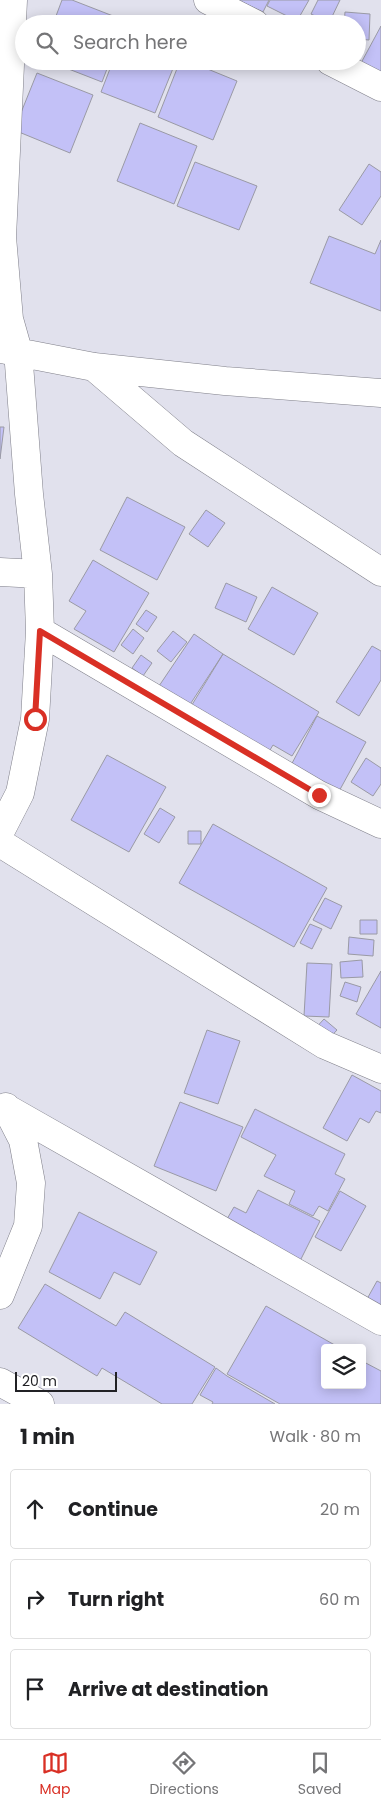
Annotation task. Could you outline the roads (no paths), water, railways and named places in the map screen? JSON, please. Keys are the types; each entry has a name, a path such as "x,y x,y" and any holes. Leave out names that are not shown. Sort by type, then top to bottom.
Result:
{"street":[{"path":"0,832 20,793 35,719 40,631 38,574 9,350 9,319 2,237 13,0"},
{"path":"208,0 237,15"},
{"path":"348,70 381,87"},
{"path":"9,350 94,367 225,381 381,393"},
{"path":"94,367 182,443 381,572"},
{"path":"0,572 38,574"},
{"path":"40,631 319,795 381,824"},
{"path":"0,843 325,1044 381,1068"},
{"path":"0,1295 28,1226 31,1183 23,1140 3,1102"},
{"path":"3,1102 381,1321"},
{"path":"0,1382 40,1404"}]}
